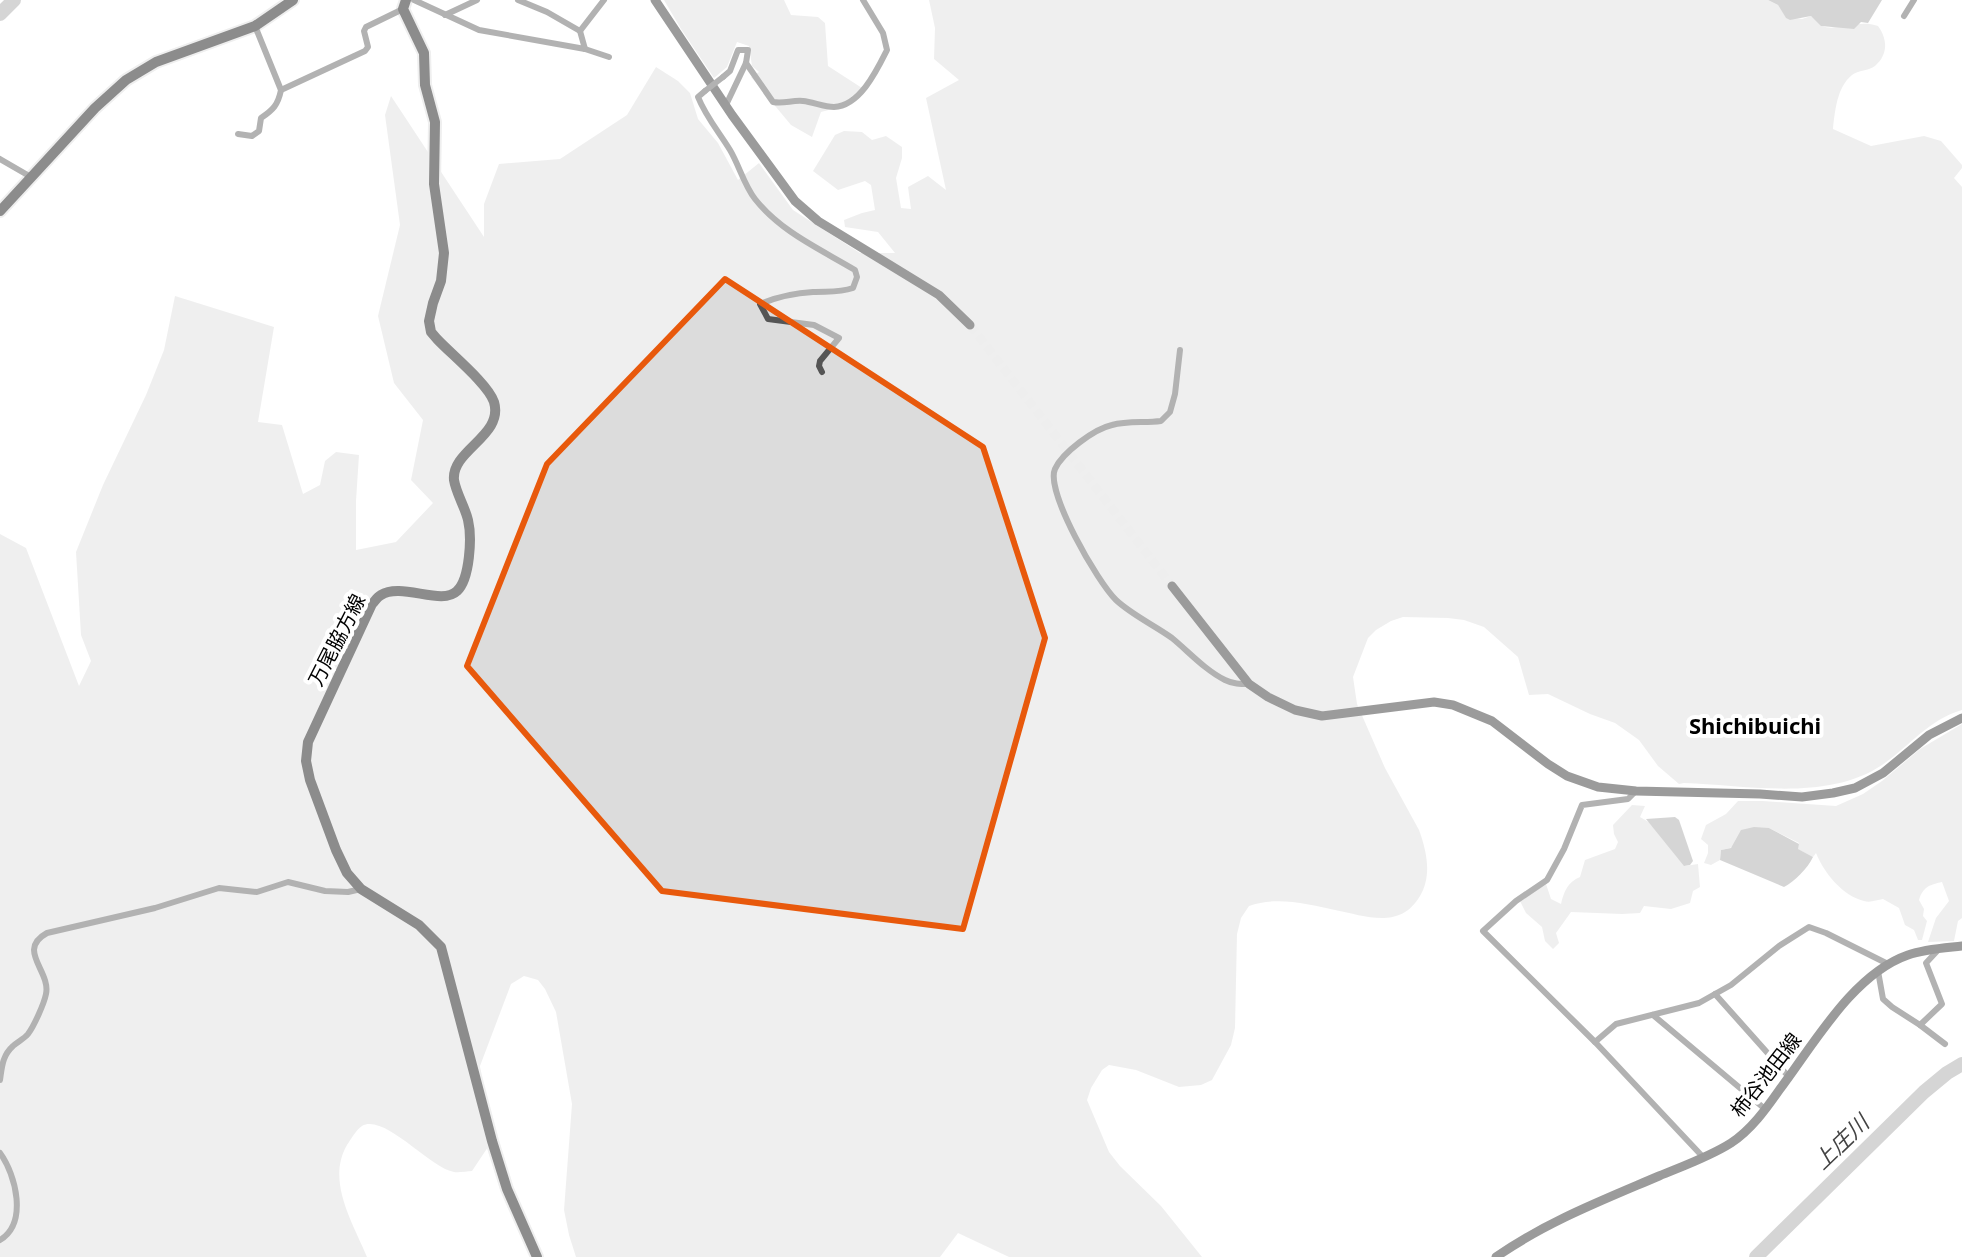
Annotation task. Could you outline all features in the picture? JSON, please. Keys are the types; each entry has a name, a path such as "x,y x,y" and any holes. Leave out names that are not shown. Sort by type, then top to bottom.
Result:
{"main road":[{"path":"0,211 95,108 126,80 156,62 255,26 293,0"},
{"name":"万尾脇方線","path":"405,4 424,53 425,85 435,122 434,184 444,253 441,281 429,321 431,332 489,392 495,414 484,436 457,466 454,478 468,521 470,544 461,587 454,594 442,596 394,591 381,594 372,604 308,742 306,761 319,808 347,873 361,889 419,925 441,947 503,1177 537,1257"}],"street":[{"path":"414,0 479,30 585,49 609,57"},
{"path":"445,15 477,0"},
{"path":"518,0 580,31 585,49"},
{"path":"580,31 604,0"},
{"path":"655,0 795,201 818,221 939,295 970,325"},
{"path":"746,63 773,102 783,104 796,100 833,107 846,104 867,87 887,50 883,33 863,0"},
{"path":"1904,16 1914,0"},
{"path":"281,90 365,51 368,47 366,27 405,4"},
{"path":"238,134 252,136 259,131 261,118 275,109 281,90 255,26"},
{"path":"726,105 746,63 748,50 738,50 730,71 698,97 710,123 738,164 761,207 787,231 855,270 857,277 853,288 843,292 800,293 760,304 768,319 814,325 839,338 820,361 822,372"},
{"path":"0,159 31,177"},
{"path":"1180,350 1170,412 1161,421 1113,424 1103,428 1063,456 1053,472 1053,482 1068,522 1089,562 1116,600 1169,636 1215,674 1228,682 1249,684"},
{"path":"1172,586 1249,684 1281,704 1322,716 1434,702 1453,705 1492,721 1567,776 1598,787 1802,797 1833,793 1855,788 1883,773 1929,735 1962,718"},
{"path":"1636,791 1628,799 1582,805 1547,880 1516,901 1483,931 1595,1042 1703,1157"},
{"path":"0,1080 2,1061 9,1049 28,1034 45,998 47,987 33,954 35,944 47,933 155,908 219,888 257,892 288,882 325,891 361,889"},
{"path":"1595,1042 1616,1024 1699,1003 1731,985 1779,946 1809,927 1888,964"},
{"name":"柿谷池田線","path":"1496,1257 1515,1243 1567,1216 1731,1143 1752,1126 1862,982 1906,955 1962,946"},
{"path":"1920,1025 1942,1004 1926,963 1939,949"},
{"path":"1878,971 1883,999 1945,1044"},
{"path":"1715,994 1789,1077"},
{"path":"1653,1015 1765,1109"},
{"path":"0,1153 10,1171 17,1208 15,1221 6,1237 0,1240"}],"highlighted area":[{"path":"725,279 983,447 1045,638 963,929 662,891 467,666 547,464"}],"shaded area":[{"path":"664,0 784,0 791,15 818,17 825,23 828,66 862,88 838,106 821,112 812,137 791,125 751,77 759,72 752,66 749,46 737,42 727,67 714,78"},
{"path":"929,0 1768,0 1778,5 1786,17 1802,19 1811,16 1822,26 1878,26 1885,41 1883,56 1875,66 1854,73 1847,80 1838,100 1833,129 1871,146 1924,136 1941,141 1962,165 1954,178 1962,187 1962,710 1939,720 1882,765 1837,784 1786,789 1679,784 1658,766 1639,740 1615,723 1548,694 1529,695 1518,657 1484,627 1448,618 1403,617 1376,630 1368,638 1353,677 1357,704 1385,768 1422,838 1427,872 1420,896 1403,913 1382,918 1292,902 1249,906 1241,918 1237,934 1235,1028 1231,1045 1212,1080 1201,1085 1179,1087 1136,1070 1109,1065 1102,1070 1087,1100 1109,1152 1161,1206 1202,1257 1009,1257 958,1233 940,1257 576,1257 564,1210 572,1104 556,1012 538,980 524,976 511,984 480,1066 492,1141 472,1171 456,1172 444,1168 394,1134 371,1124 362,1126 347,1145 341,1159 340,1187 367,1257 0,1257 0,534 26,548 79,686 91,661 81,635 76,552 164,350 175,296 274,327 258,422 282,425 303,494 320,485 325,461 336,452 359,455 356,550 396,542 433,503 411,480 423,420 394,383 378,316 400,225 385,115 391,96 484,237 484,204 499,164 560,159 627,115 656,67 690,93 698,119 718,143 738,180 759,163 793,210 860,253 895,253 878,232 845,227 844,220 875,210 871,185 865,181 838,190 813,171 835,135 844,131 862,132 872,140 886,136 902,147 896,178 901,208 911,209 908,187 928,176 946,190 926,98 959,80 934,59 935,28"},
{"path":"1768,0 1882,0 1868,23 1861,22 1854,29 1821,26 1811,16 1790,20 1778,5"},
{"path":"1962,724 1962,918 1958,921 1954,941 1928,942 1936,918 1949,901 1942,882 1922,892 1919,900 1927,921 1922,940 1918,940 1914,930 1905,925 1899,908 1883,899 1866,902 1849,894 1829,876 1816,853 1813,857 1797,849 1799,843 1769,828 1721,850 1720,860 1711,865 1704,863 1708,845 1701,839 1706,825 1726,814 1738,801 1836,806 1863,794 1920,749"},
{"path":"1632,805 1645,806 1640,817 1652,824 1685,866 1698,864 1700,887 1693,891 1690,903 1671,909 1644,906 1640,913 1571,912 1556,933 1559,943 1553,949 1545,941 1542,927 1526,913 1520,901 1546,884 1551,899 1561,904 1567,888 1580,877 1585,860 1615,849 1618,842 1613,825"},
{"path":"1675,817 1679,820 1693,861 1690,865 1684,866 1646,819"},
{"path":"1769,828 1799,844 1798,849 1813,857 1808,866 1784,887 1720,860 1721,850 1731,848 1741,830"}],"waterway":[{"path":"0,14 14,0"},
{"name":"上庄川","path":"1756,1257 1924,1092 1962,1064"}],"tunnel":[{"path":"970,325 1172,586"}],"district":[{"name":"Shichibuichi","path":"1755,726"}]}
